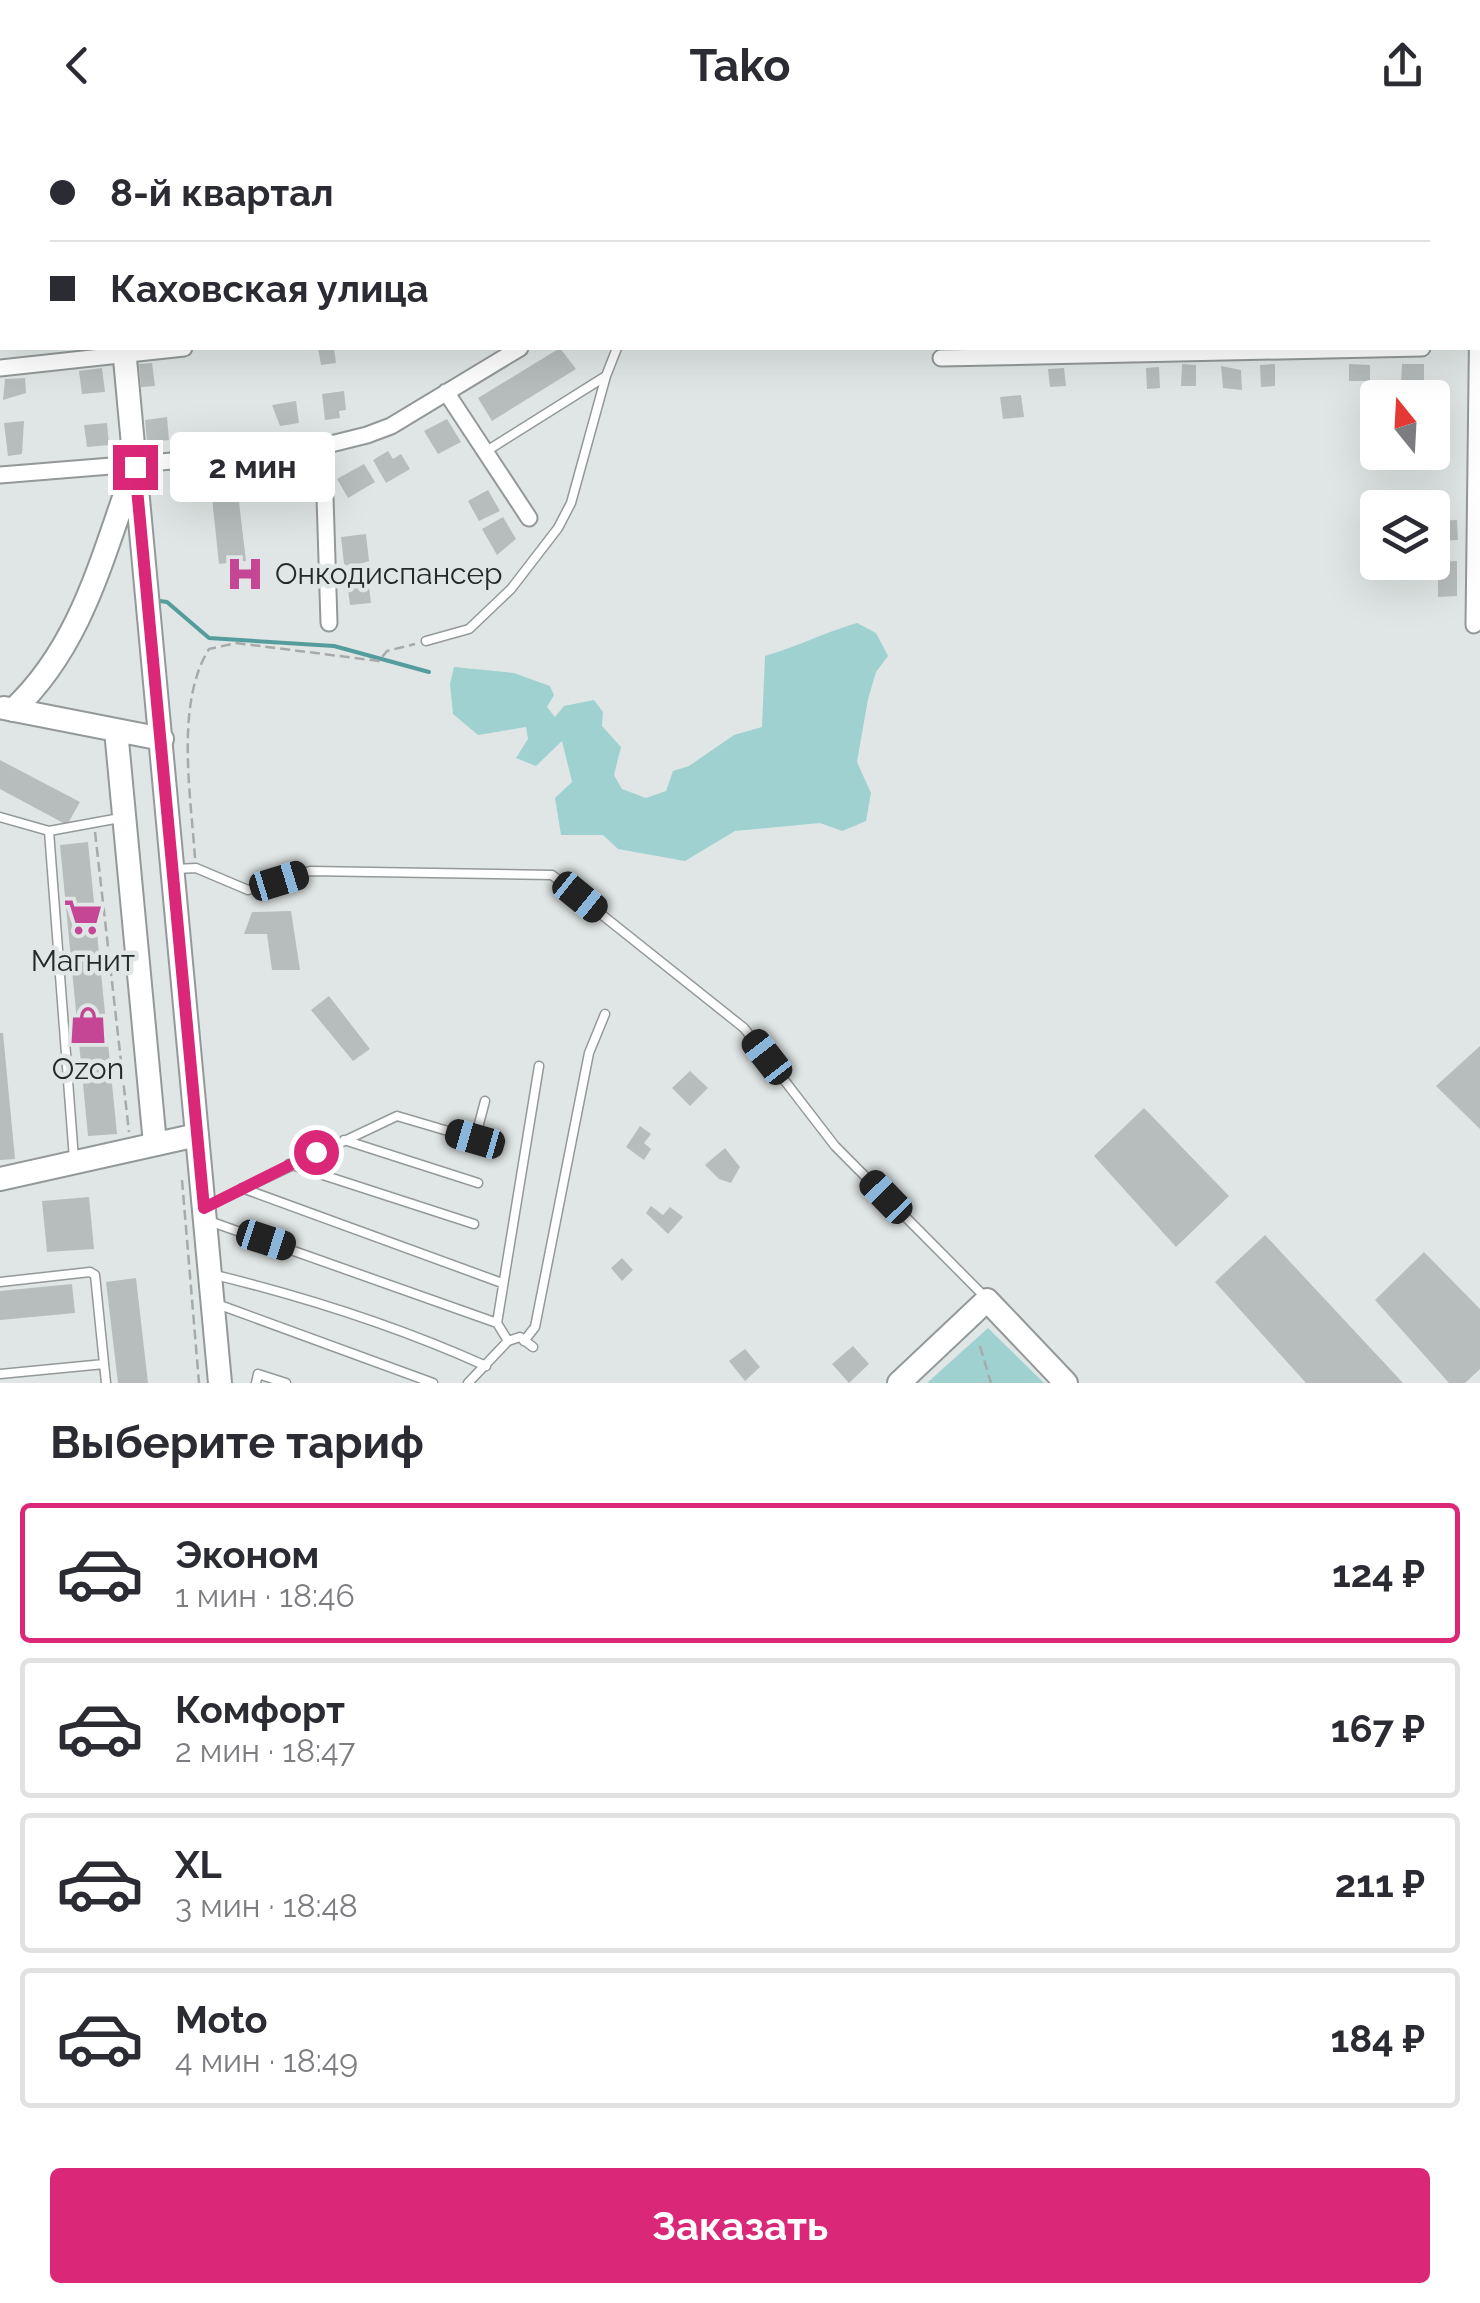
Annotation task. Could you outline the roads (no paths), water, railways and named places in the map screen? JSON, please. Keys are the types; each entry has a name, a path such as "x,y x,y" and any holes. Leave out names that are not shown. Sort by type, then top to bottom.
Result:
{"street":[{"path":"0,476 307,450 391,426 517,350"},
{"path":"941,358 1038,351 1166,350"},
{"path":"1474,624 1479,350"},
{"path":"0,368 124,351 162,739 185,869 197,1135 220,1383"},
{"path":"446,392 529,518"},
{"path":"307,450 325,498 329,623"},
{"path":"6,709 56,662 82,618 135,467"},
{"path":"6,709 162,739"},
{"path":"116,730 155,1144"},
{"path":"0,1179 197,1135"},
{"path":"899,1383 988,1300 1066,1383"}],"lane":[{"path":"426,642 469,628 510,589 558,528 571,503 616,350"},
{"path":"485,452 606,376"},
{"path":"0,817 48,832 124,818"},
{"path":"48,832 75,1163"},
{"path":"185,869 248,890 310,871 552,875 744,1028 835,1146 988,1300"},
{"path":"524,1340 535,1328 589,1053 604,1014"},
{"path":"508,1341 497,1322 539,1066"},
{"path":"204,1214 242,1188 289,1164 397,1116 475,1139 485,1101"},
{"path":"344,1140 478,1183"},
{"path":"289,1164 474,1224"},
{"path":"242,1188 502,1283"},
{"path":"204,1214 497,1322"},
{"path":"0,1282 90,1272 95,1276 106,1383"},
{"path":"210,1273 296,1294 432,1342 486,1366"},
{"path":"212,1302 433,1383"},
{"path":"468,1383 508,1341 520,1337 533,1347"},
{"path":"0,1374 104,1364"},
{"path":"256,1383 258,1374 286,1383"}],"waterway":[{"path":"160,601 167,602 209,638 334,646 429,672"}],"place":[{"name":"Онкодиспансер","path":"245,574"},
{"name":"Магнит","path":"83,917"},
{"name":"Ozon","path":"88,1025"}]}
